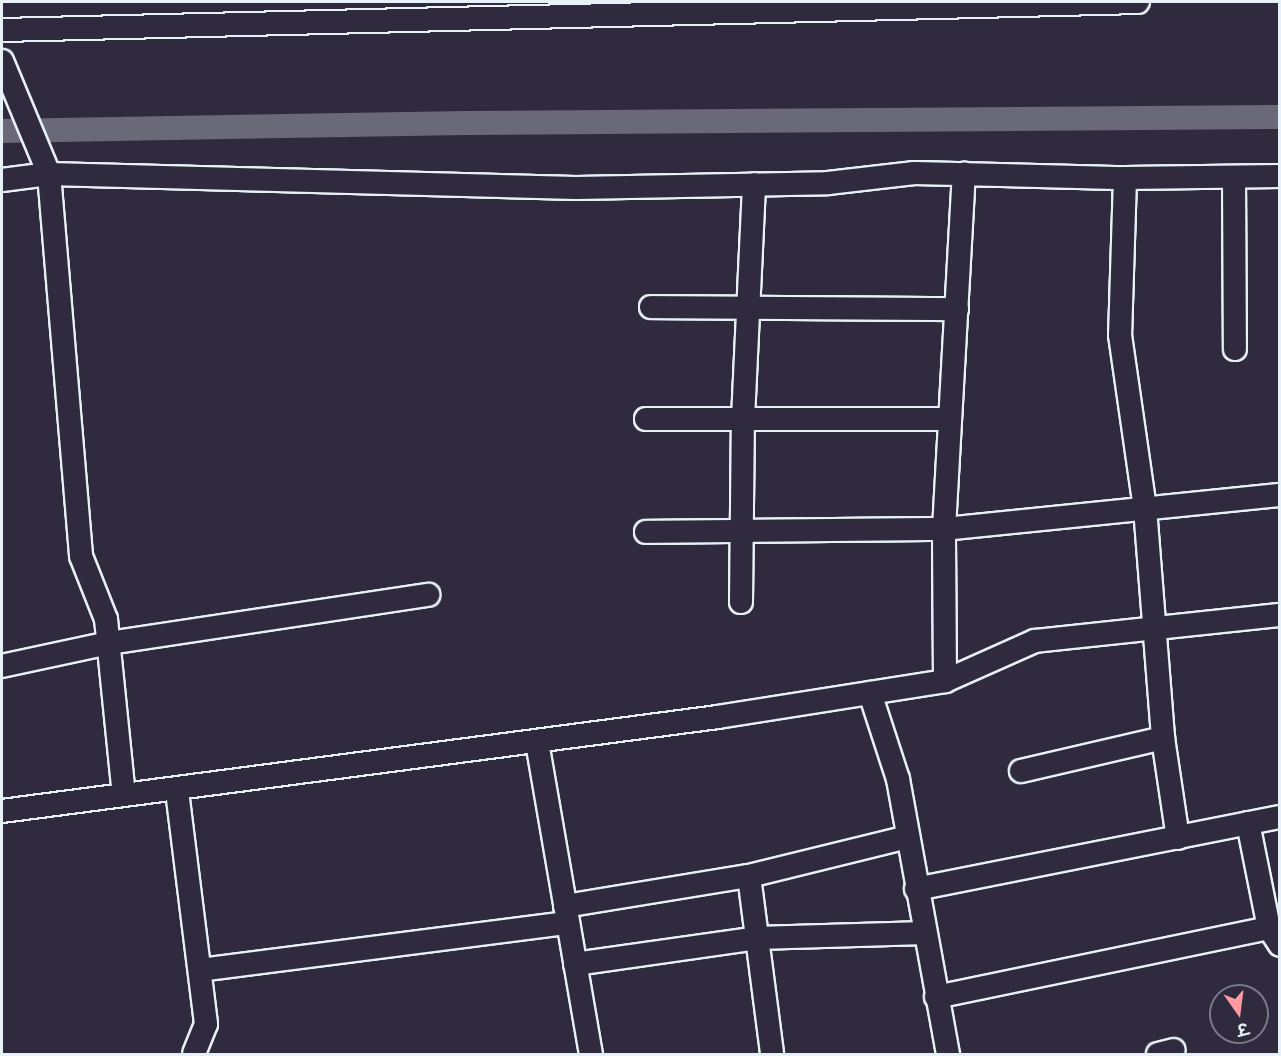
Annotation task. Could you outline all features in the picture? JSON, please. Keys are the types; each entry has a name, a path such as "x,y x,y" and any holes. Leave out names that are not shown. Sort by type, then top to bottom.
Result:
{"street":[{"path":"2,30 389,11 1138,2"},
{"path":"2,61 14,95 49,174 81,556 106,619 124,795"},
{"path":"2,180 49,174 576,189 828,183 914,173 1125,178 1280,176"},
{"path":"945,681 944,529 964,174"},
{"path":"1234,177 1235,349"},
{"path":"1125,178 1120,335 1145,508 1163,738 1178,838"},
{"path":"741,602 743,418 753,184"},
{"path":"651,307 957,309"},
{"path":"646,419 950,419"},
{"path":"646,532 944,529 1280,495"},
{"path":"2,666 109,643 428,595"},
{"path":"2,811 124,795 177,791 537,742 870,693 945,681 1035,641 1280,615"},
{"path":"870,693 898,779 916,889 948,1054"},
{"path":"1021,771 1163,738"},
{"path":"537,742 591,1054"},
{"path":"177,791 206,1024 194,1054"},
{"path":"916,889 1280,817"},
{"path":"936,997 1274,937 1248,823"},
{"path":"200,970 566,914 750,876 908,837"},
{"path":"750,876 771,1054"},
{"path":"575,964 757,938 924,933"}],"waterway":[{"path":"2,131 467,123 1280,117"}]}
